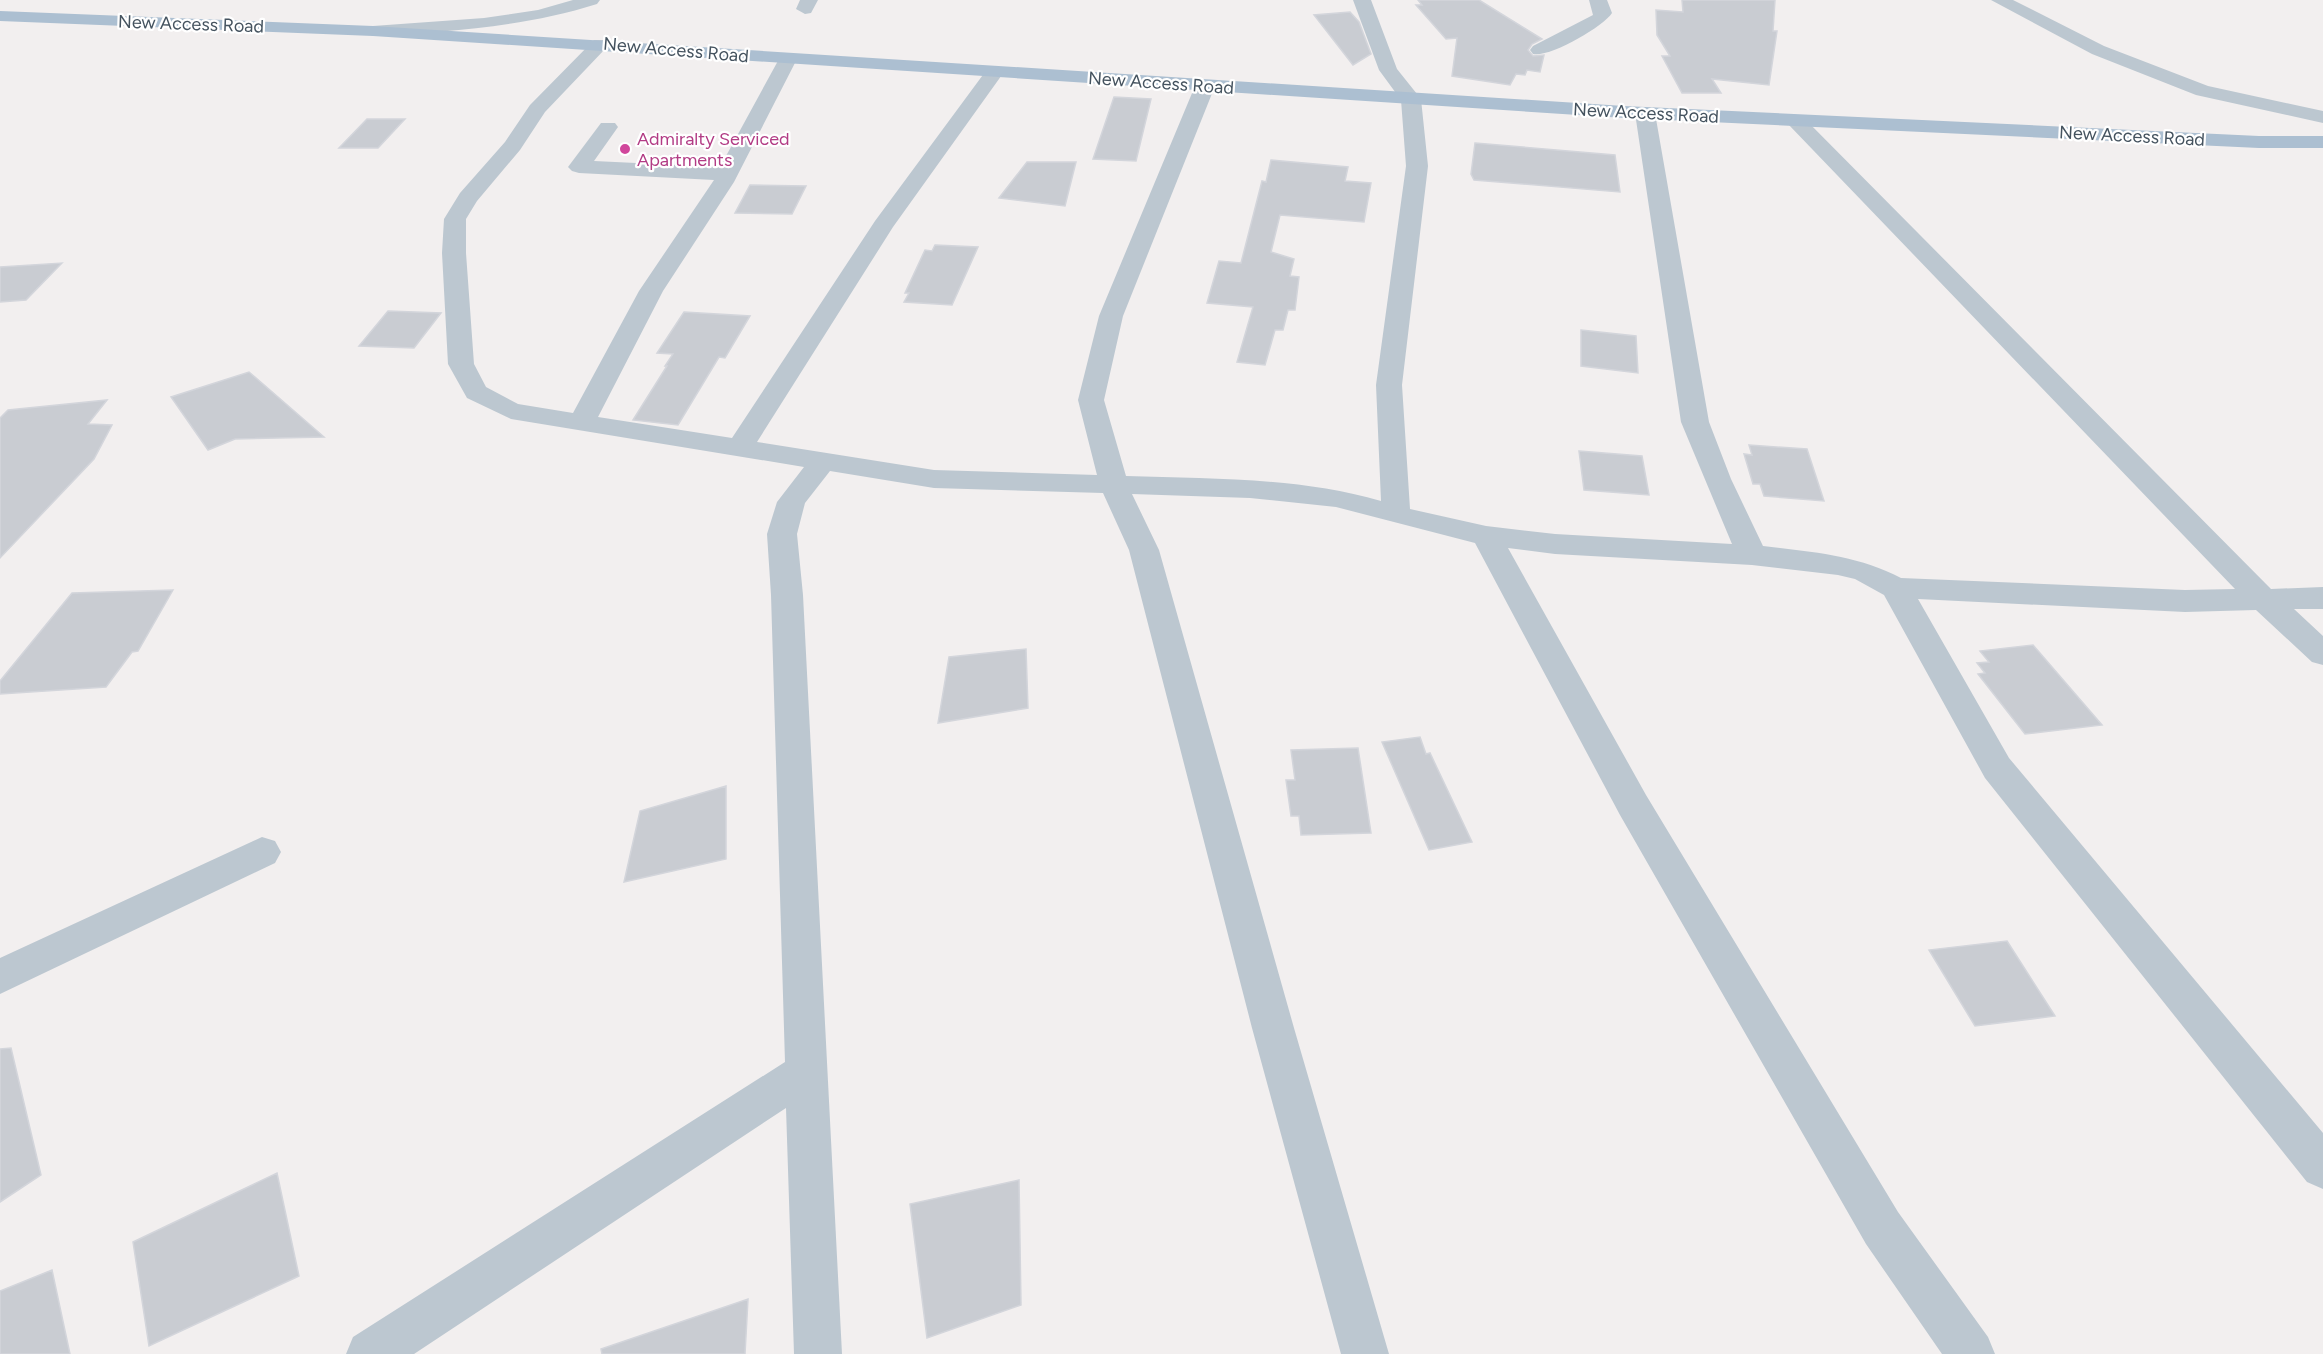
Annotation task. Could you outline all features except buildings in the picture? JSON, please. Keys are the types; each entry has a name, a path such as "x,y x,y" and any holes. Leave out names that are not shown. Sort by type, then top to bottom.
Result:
{"main road":[{"name":"New Access Road","path":"0,16 373,31 600,44 788,59 1645,113 2259,142 2323,142"}],"street":[{"path":"373,31 509,21 563,10 591,0"},
{"path":"1362,0 1388,70 1411,99 1417,166 1389,385 1396,515"},
{"path":"1539,50 1599,20 1603,14 1598,0"},
{"path":"2000,0 2098,50 2203,91 2323,117"},
{"path":"600,44 537,109 513,146 468,198 455,219 454,253 461,363 476,392 511,411 934,479 1250,489 1338,498 1396,515 1486,536 1555,544 1752,555 1838,565 1865,572 1896,588 2092,599 2265,601 2323,598"},
{"path":"581,424 651,291 727,174 788,59"},
{"path":"740,447 883,226 995,72"},
{"path":"1205,86 1154,209 1101,350 1091,400 1114,486 1144,550 1273,1028 1365,1354"},
{"path":"1645,113 1695,422 1717,479 1752,555"},
{"path":"1795,120 2265,601 2323,654"},
{"path":"608,126 579,167 727,174"},
{"path":"818,1354 788,607 782,534 791,502 824,460"},
{"path":"1486,536 1633,805 1876,1218 1971,1354"},
{"path":"1896,588 1997,768 2323,1167"},
{"path":"0,977 262,852"},
{"path":"370,1354 806,1072"}],"place":[{"name":"Admiralty Serviced Apartments","path":"625,149"}]}
